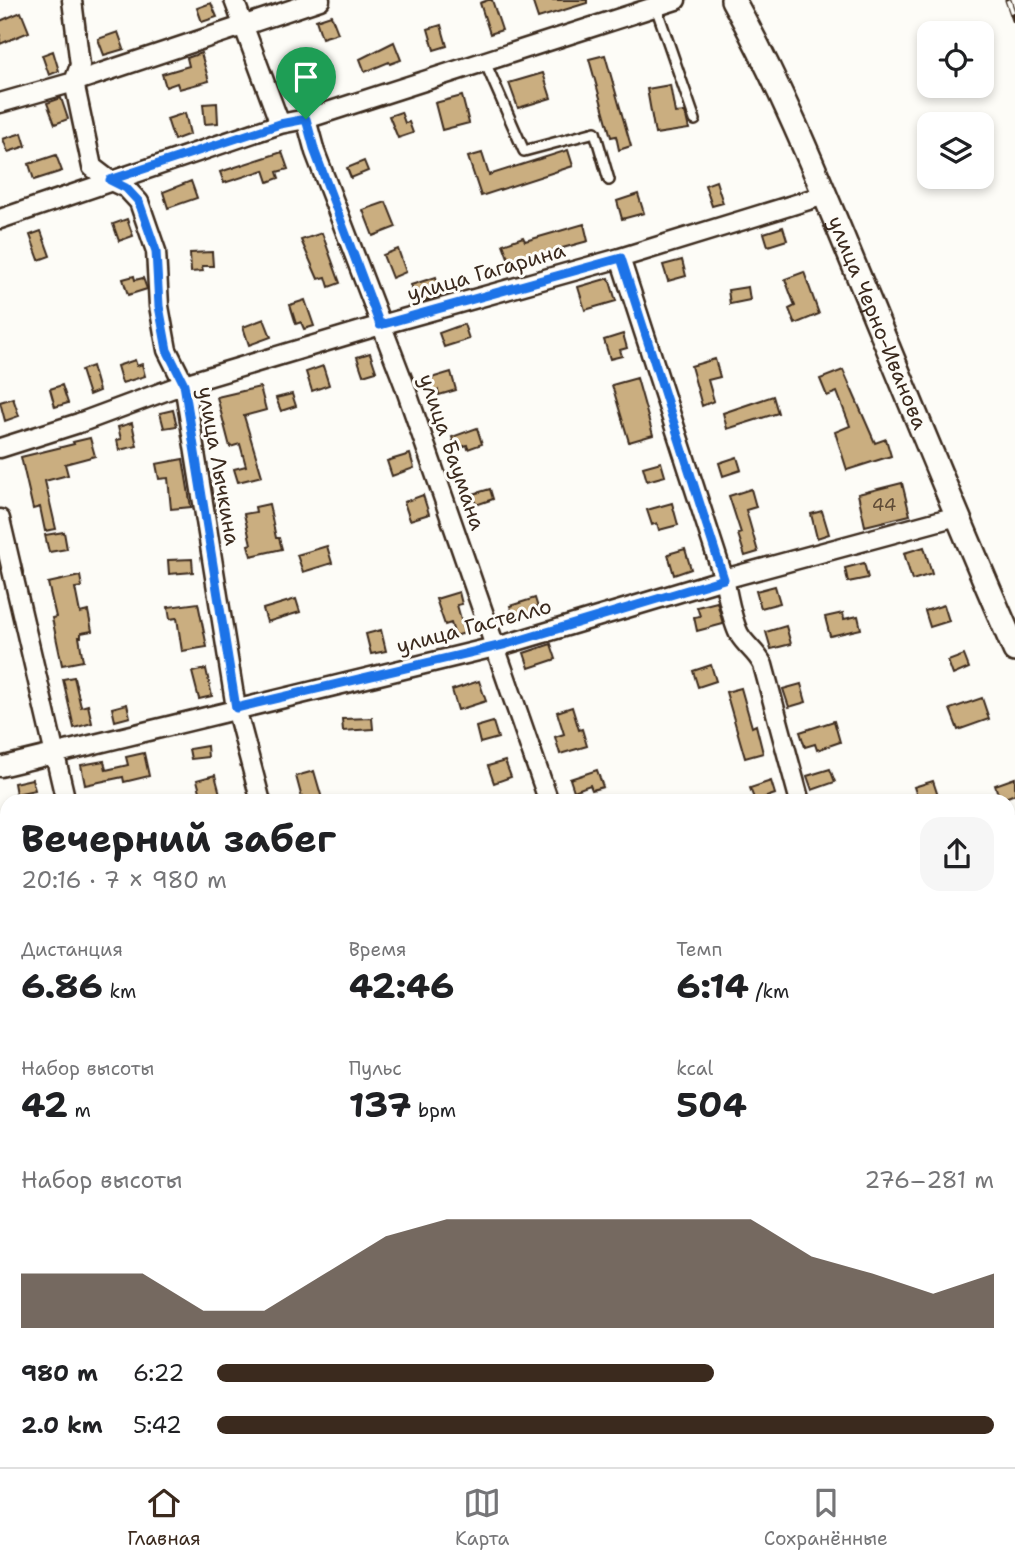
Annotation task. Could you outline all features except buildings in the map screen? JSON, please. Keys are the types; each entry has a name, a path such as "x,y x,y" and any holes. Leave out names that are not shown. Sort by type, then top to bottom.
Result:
{"main road":[{"name":"улица Черно-Иванова","path":"733,0 753,37 825,195 1015,650"}],"street":[{"name":"улица Лычкина","path":"72,0 79,65 74,82 92,167 126,188 139,202 156,251 159,306 167,350 184,384 236,708 259,794"},
{"path":"234,0 280,124"},
{"path":"0,103 74,82 320,0"},
{"path":"0,219 280,124 306,119 676,0"},
{"name":"улица Баумана","path":"306,119 315,152 404,384 546,794"},
{"name":"улица Гагарина","path":"0,448 79,423 184,384 380,325 621,258 825,195"},
{"path":"621,258 724,579 738,632 747,646 758,654 763,665 798,794"},
{"name":"улица Гастелло","path":"0,767 495,646 724,579 957,516"},
{"path":"0,519 64,794"}],"lane":[{"path":"656,7 695,120"},
{"path":"485,62 524,151 595,132 610,180"}],"railway":[{"path":"1008,0 1015,20"}],"route":[{"path":"306,119 315,152 380,325 621,258 636,313 724,579 507,644 236,708 184,384 167,350 159,306 156,251 139,202 126,188 110,180 280,124 306,119"}]}
